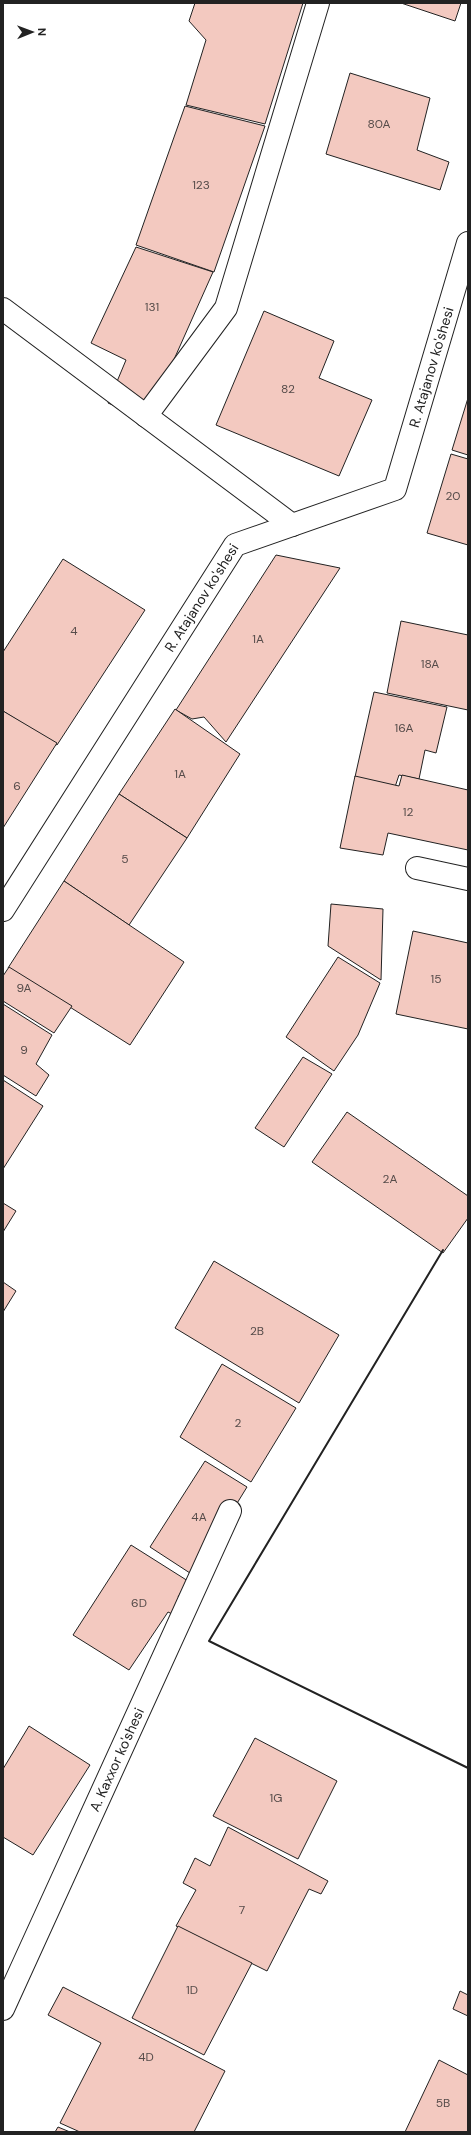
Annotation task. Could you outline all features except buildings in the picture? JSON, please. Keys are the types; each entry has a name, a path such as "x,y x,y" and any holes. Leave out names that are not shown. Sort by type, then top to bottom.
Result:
{"street":[{"path":"146,416 226,308 318,3"},
{"name":"R. Atajanov ko'shesi","path":"3,910 235,545 395,490 468,243"},
{"path":"3,309 292,525"},
{"path":"417,868 468,879"},
{"name":"A. Kaxxor ko'shesi","path":"3,2009 230,1511"}],"wall":[{"path":"443,1250 209,1641 468,1768"}]}
